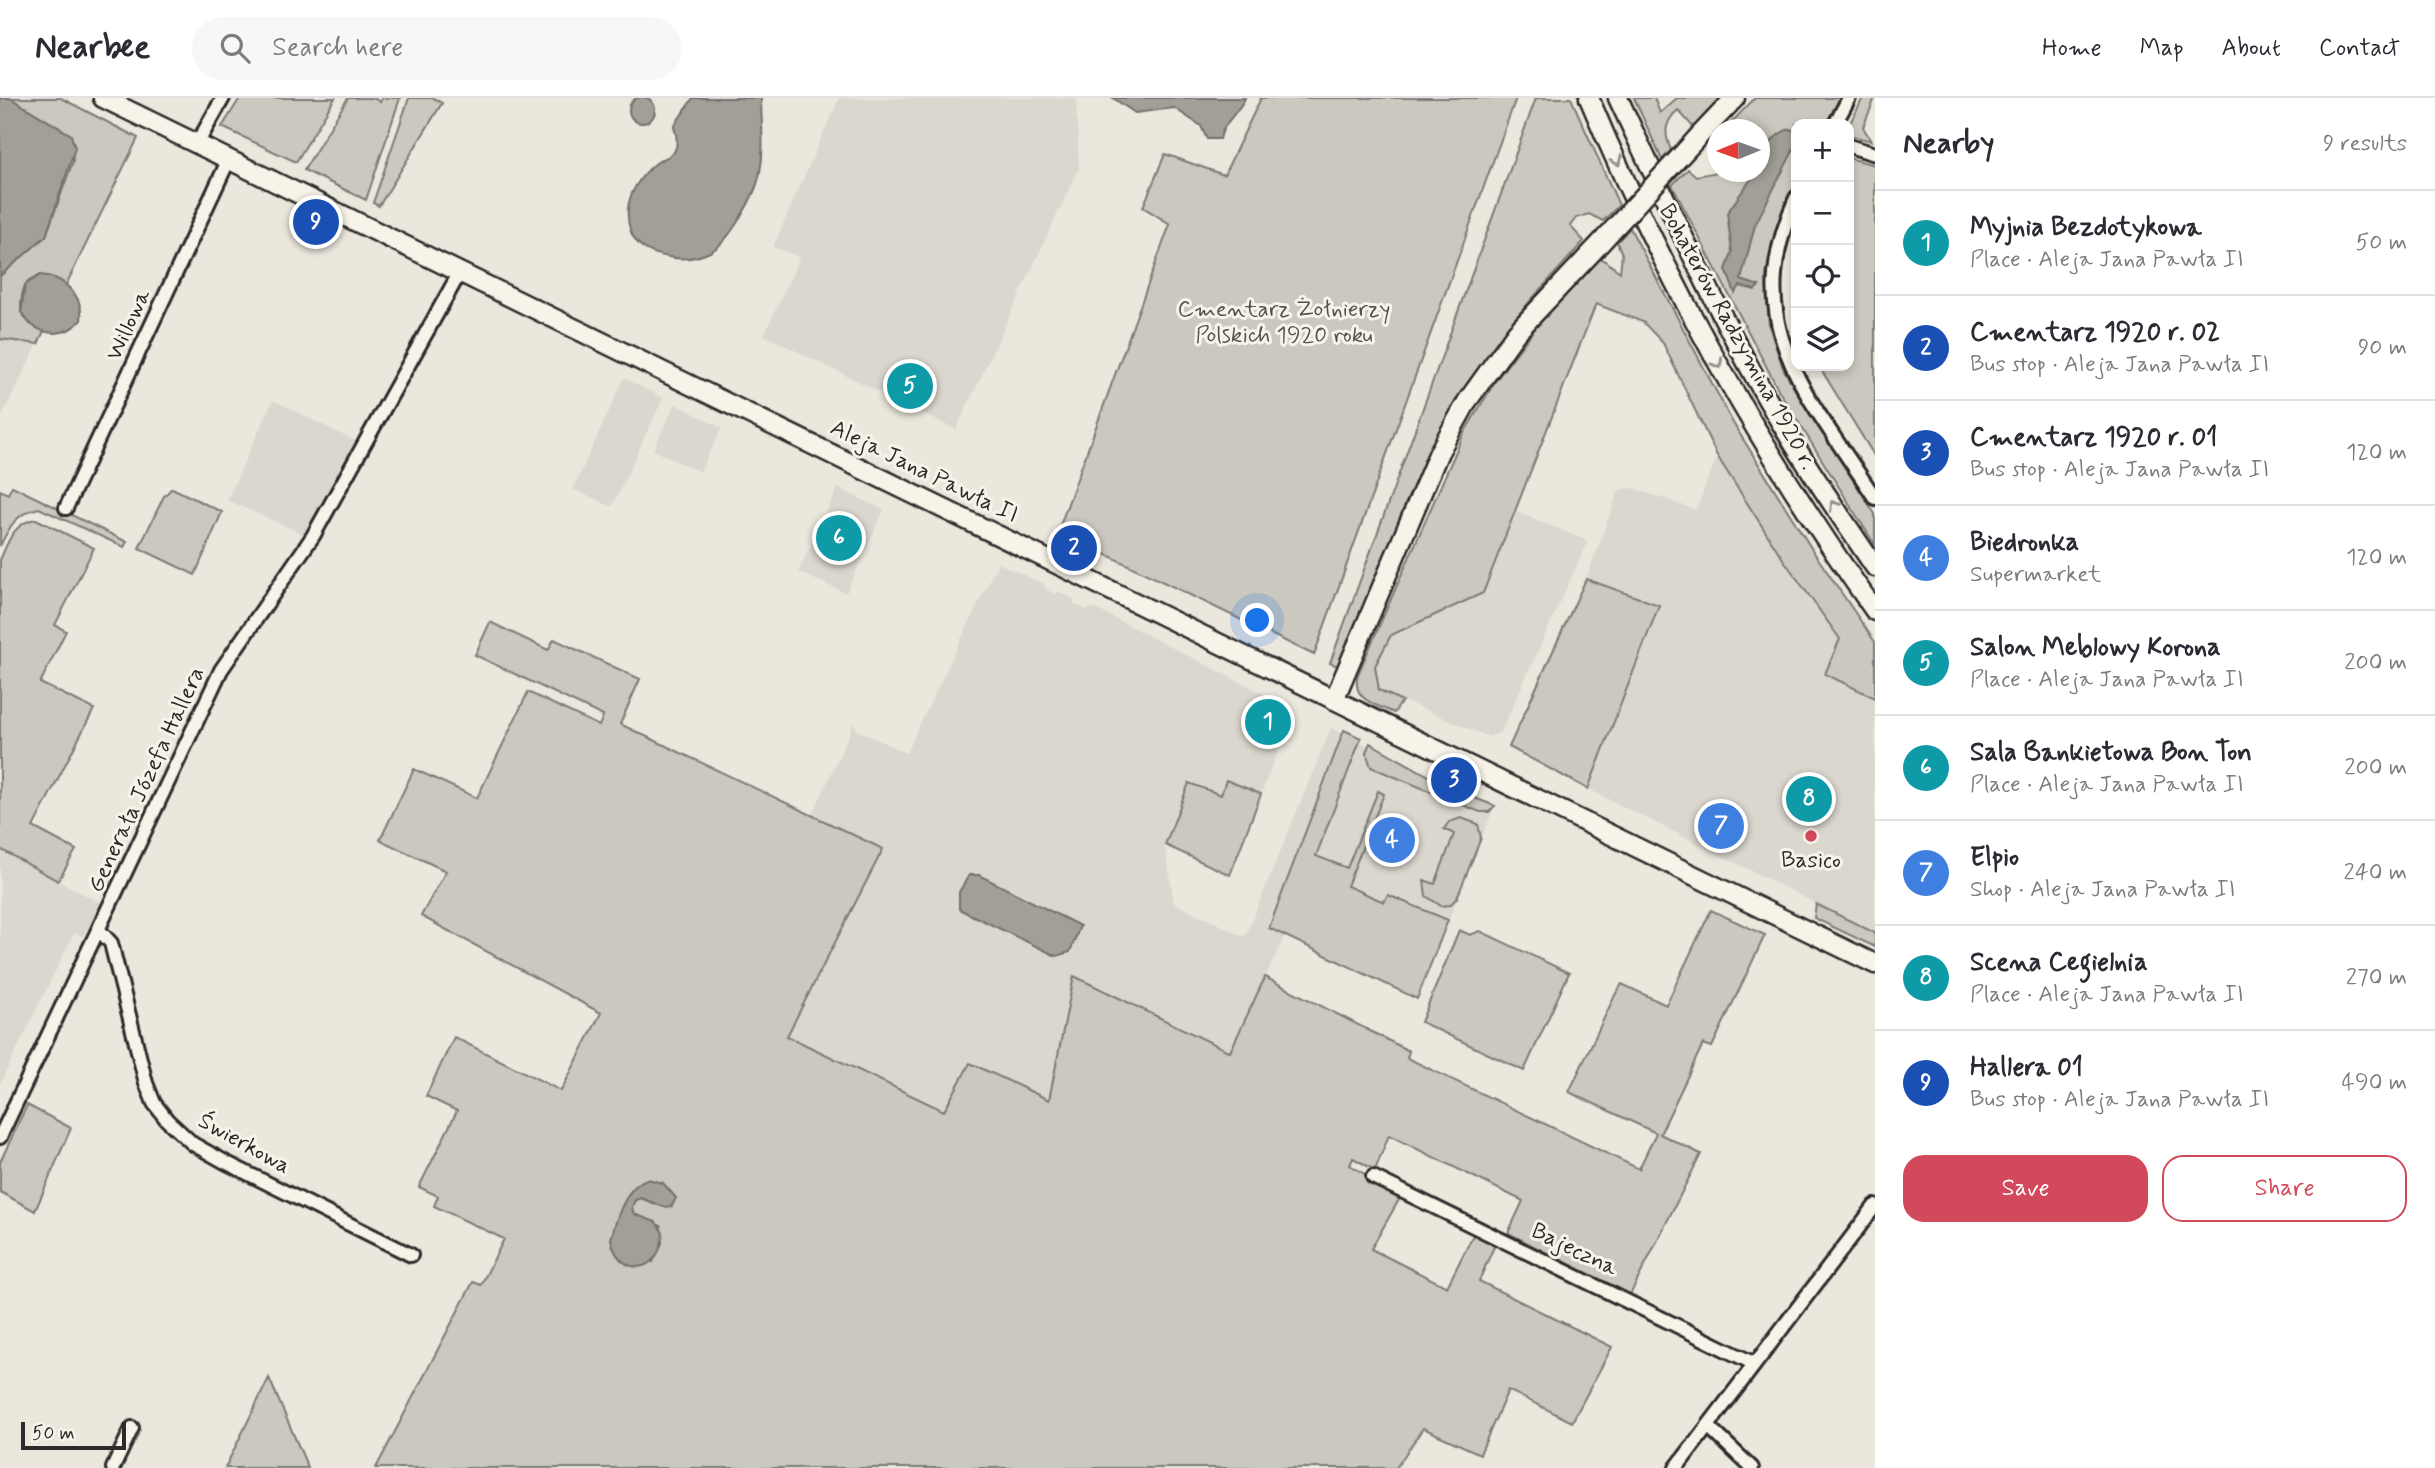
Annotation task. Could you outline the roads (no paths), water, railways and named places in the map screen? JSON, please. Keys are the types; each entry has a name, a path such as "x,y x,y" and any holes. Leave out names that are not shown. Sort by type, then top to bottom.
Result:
{"street":[{"name":"Aleja Jana Pawła II","path":"103,98 1875,964"},
{"path":"197,144 223,98"},
{"name":"Bohaterów Radzymina 1920 r.","path":"1589,98 1643,219 1732,389 1786,481 1875,611"},
{"name":"Bohaterów Radzymina 1920 r.","path":"1618,98 1697,264 1756,378 1784,429 1873,564"},
{"path":"1334,700 1439,452 1468,400 1516,333 1735,98"},
{"path":"1838,119 1849,98"},
{"path":"1854,147 1875,153"},
{"name":"Willowa","path":"66,508 229,159"},
{"path":"1791,210 1782,233 1773,274 1781,340 1796,374 1875,498"},
{"name":"Generała Józefa Hallera","path":"0,1138 221,670 313,536 460,272"},
{"name":"Świerkowa","path":"100,930 111,943 150,1094 167,1120 193,1143 225,1162 411,1255"},
{"name":"Bajeczna","path":"1373,1177 1599,1285 1755,1364"},
{"path":"1676,1468 1875,1206"},
{"path":"1709,1426 1752,1468"},
{"path":"113,1468 132,1428"}],"place":[{"name":"Hallera 01","path":"316,222"},
{"name":"Salon Meblowy Korona","path":"910,386"},
{"name":"Sala Bankietowa Bon Ton","path":"839,538"},
{"name":"Cmentarz 1920 r. 02","path":"1074,548"},
{"name":"Myjnia Bezdotykowa","path":"1268,722"},
{"name":"Cmentarz 1920 r. 01","path":"1454,780"},
{"name":"Scena Cegielnia","path":"1809,799"},
{"name":"Elpio","path":"1721,826"},
{"name":"Basico","path":"1811,836"},
{"name":"Biedronka","path":"1392,840"}],"park label":[{"name":"Cmentarz Żołnierzy Polskich 1920 roku","path":"1284,323"}]}
